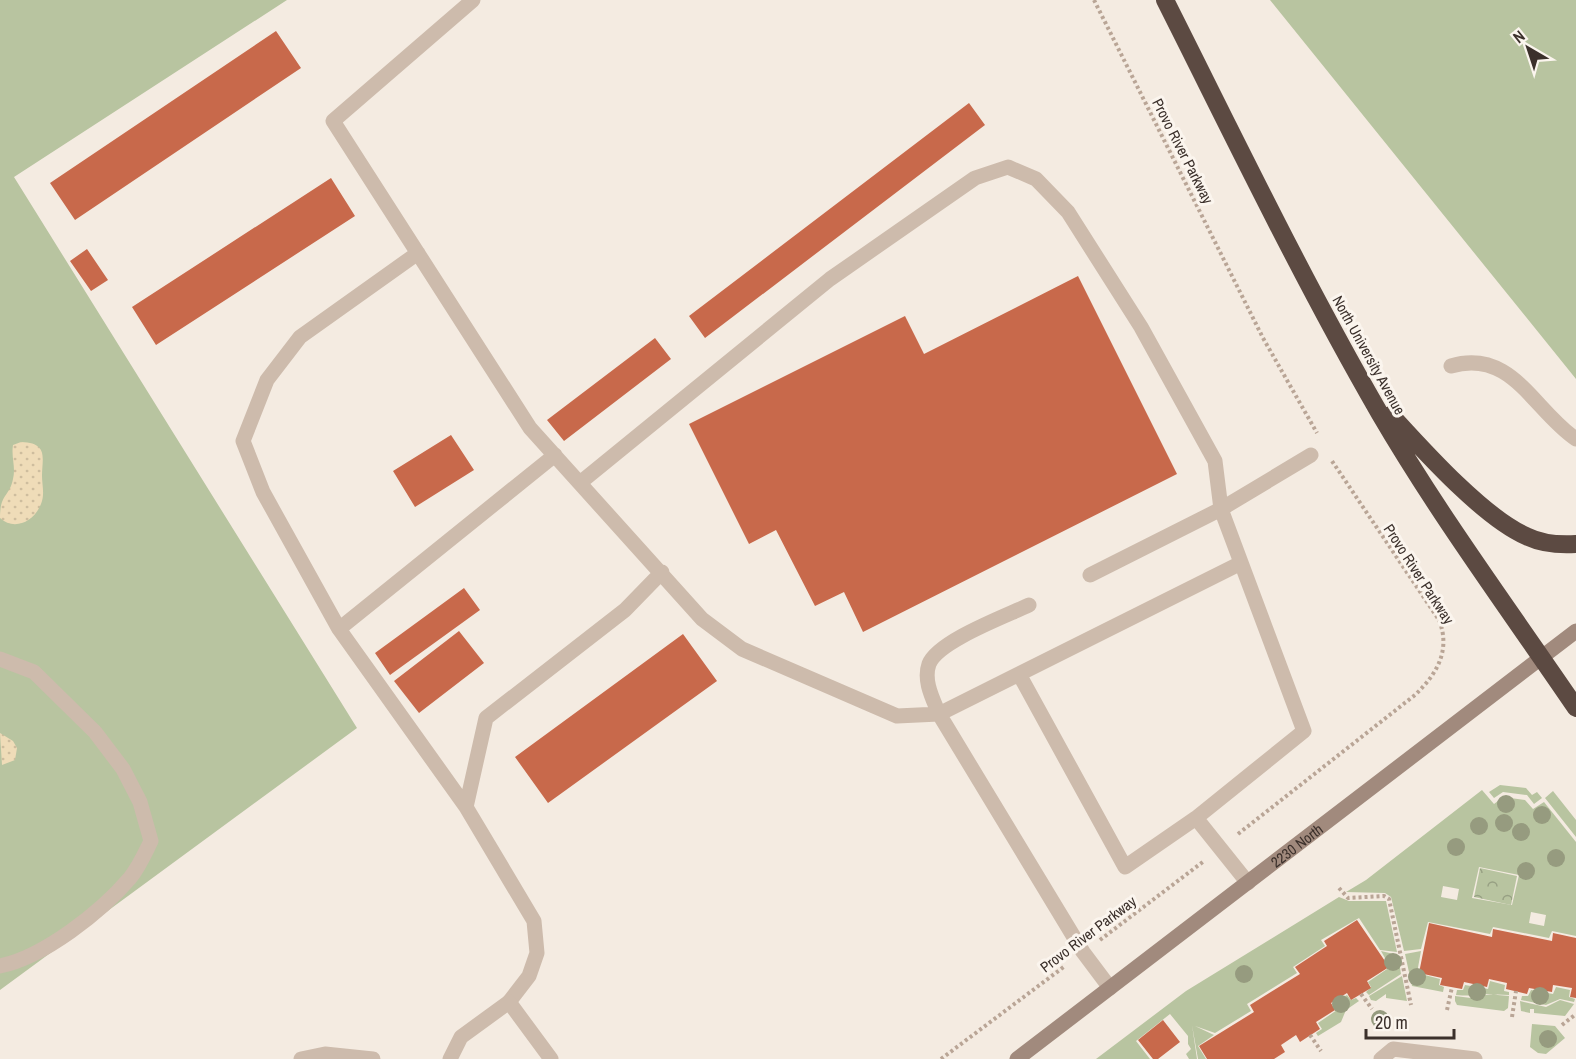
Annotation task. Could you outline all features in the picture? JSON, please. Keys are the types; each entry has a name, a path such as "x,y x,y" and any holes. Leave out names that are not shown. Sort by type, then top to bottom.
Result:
{"highway":[{"name":"North University Avenue","path":"1165,0 1298,264 1364,384 1466,547 1576,708"},
{"path":"1364,384 1419,446 1475,500 1506,524 1526,537 1546,542 1576,544"}],"main road":[{"name":"2230 North","path":"1017,1059 1576,631"}],"street":[{"path":"473,0 333,120 530,428 702,619 742,649 897,716 939,714 1241,563"},
{"path":"581,482 830,279 975,178 1008,167 1036,179 1068,212 1141,327 1215,461 1221,509 1304,731 1196,818 1125,867 1019,674"},
{"path":"418,253 300,337 267,380 243,441 264,492 339,629 466,807 534,921 537,953 529,976 509,1002 461,1037 450,1059"},
{"path":"1451,366 1475,362 1510,375 1550,419 1576,439"},
{"path":"339,629 555,455"},
{"path":"1090,575 1221,509 1311,455"},
{"path":"466,807 486,718 626,610 662,572"},
{"path":"1029,605 944,646 929,664 929,690 939,714 1083,952 1110,988"},
{"path":"0,659 34,672 95,732 123,769 140,801 151,841 131,876 88,916 42,949 13,963 0,966"},
{"path":"1196,818 1248,884"},
{"path":"509,1002 552,1059"},
{"path":"1381,1059 1393,1049 1475,1059"},
{"path":"301,1059 324,1054 373,1059"}],"path":[{"name":"Provo River Parkway","path":"1094,0 1263,339 1322,443"},
{"name":"Provo River Parkway","path":"941,1059 1219,848 1415,695 1431,680 1442,656 1445,636 1439,620 1371,522 1328,453"},
{"path":"1339,888 1348,898 1384,896 1389,899 1411,1005"},
{"path":"1447,1010 1452,987"},
{"path":"1512,1017 1516,991"},
{"path":"1361,994 1372,1009"},
{"path":"1562,1025 1576,1014"},
{"path":"1310,1035 1321,1051"}],"green space":[{"path":"0,0 287,0 14,177 357,728 0,990"},
{"path":"1270,0 1576,0 1576,379"},
{"path":"1500,785 1526,788 1532,795 1537,792 1542,798 1534,804 1527,795 1503,792 1494,798 1489,792"},
{"path":"1482,790 1494,804 1503,797 1525,800 1533,809 1544,802 1576,842 1576,936 1552,931 1549,938 1493,927 1490,934 1428,922 1421,949 1404,951 1391,897 1385,893 1346,892 1366,880","holes":["1479,867 1519,875 1512,905 1472,898","1443,886 1459,889 1457,900 1441,897","1531,912 1546,915 1544,926 1529,923"]},
{"path":"1553,791 1576,820 1576,837 1545,798"},
{"path":"1480,868 1517,876 1511,905 1474,897"},
{"path":"1339,897 1349,901 1386,901 1397,952 1380,950 1359,918 1321,940 1325,946 1293,967 1297,973 1247,1004 1251,1011 1215,1033 1195,1026 1214,1035 1198,1046 1206,1059 1198,1059 1192,1025 1197,1059 1189,1059 1186,1054 1191,1049 1188,1036 1170,1014 1136,1041 1150,1059 1096,1059 1186,991"},
{"path":"1381,951 1398,955 1401,974 1369,995 1366,992 1371,987 1368,982 1390,967"},
{"path":"1421,951 1417,973 1440,979 1439,985 1444,987 1443,992 1412,986 1405,954"},
{"path":"1402,976 1407,1001 1386,998 1386,994 1376,1001 1371,1000 1369,996"},
{"path":"1490,981 1505,985 1504,991 1509,992 1509,995 1456,995 1457,990 1463,990 1465,985 1488,989"},
{"path":"1556,987 1570,990 1569,997 1575,999 1574,1002 1560,999 1546,1005 1521,1000 1522,996 1528,996 1531,990 1553,994"},
{"path":"1486,994 1509,996 1508,1008 1504,1011 1457,1005 1455,1001 1455,996 1479,999"},
{"path":"1347,995 1351,1000 1356,998 1359,1001 1346,1010 1341,1022 1318,1036 1316,1033 1322,1029 1318,1023 1337,1010 1334,1003"},
{"path":"1560,1000 1574,1004 1565,1016 1534,1013 1534,1009 1530,1009 1530,1013 1521,1011 1520,1001 1546,1007"},
{"path":"1532,1024 1555,1026 1565,1038 1546,1054 1538,1053 1530,1047"}],"sand":[{"path":"21,442 36,445 42,453 43,497 34,516 23,523 11,524 0,518 0,510 13,479 13,445"},
{"path":"0,733 13,741 17,748 15,760 2,765"}],"building":[{"path":"276,31 301,68 75,220 50,183"},
{"path":"969,103 985,125 705,338 689,316"},
{"path":"331,178 355,216 156,345 132,307"},
{"path":"87,249 108,280 91,291 70,261"},
{"path":"1078,276 1177,474 863,632 844,592 815,606 776,530 749,544 689,424 905,316 924,354"},
{"path":"655,338 671,359 564,441 547,420"},
{"path":"451,435 474,470 415,507 393,471"},
{"path":"464,588 480,610 390,675 375,653"},
{"path":"459,631 484,663 419,713 394,681"},
{"path":"683,634 717,681 548,803 515,757"},
{"path":"1357,920 1389,967 1367,981 1371,988 1351,1000 1347,993 1331,1003 1335,1010 1316,1022 1320,1029 1300,1042 1296,1035 1281,1045 1285,1052 1274,1059 1207,1059 1199,1046 1254,1012 1250,1005 1300,974 1295,967 1327,946 1324,941"},
{"path":"1429,923 1492,937 1493,929 1552,941 1553,933 1576,938 1576,998 1570,997 1572,988 1553,985 1552,992 1529,988 1527,994 1506,989 1507,983 1489,979 1487,987 1464,982 1462,989 1440,985 1442,978 1419,973"},
{"path":"1163,1020 1180,1042 1158,1059 1153,1059 1138,1040"}]}
